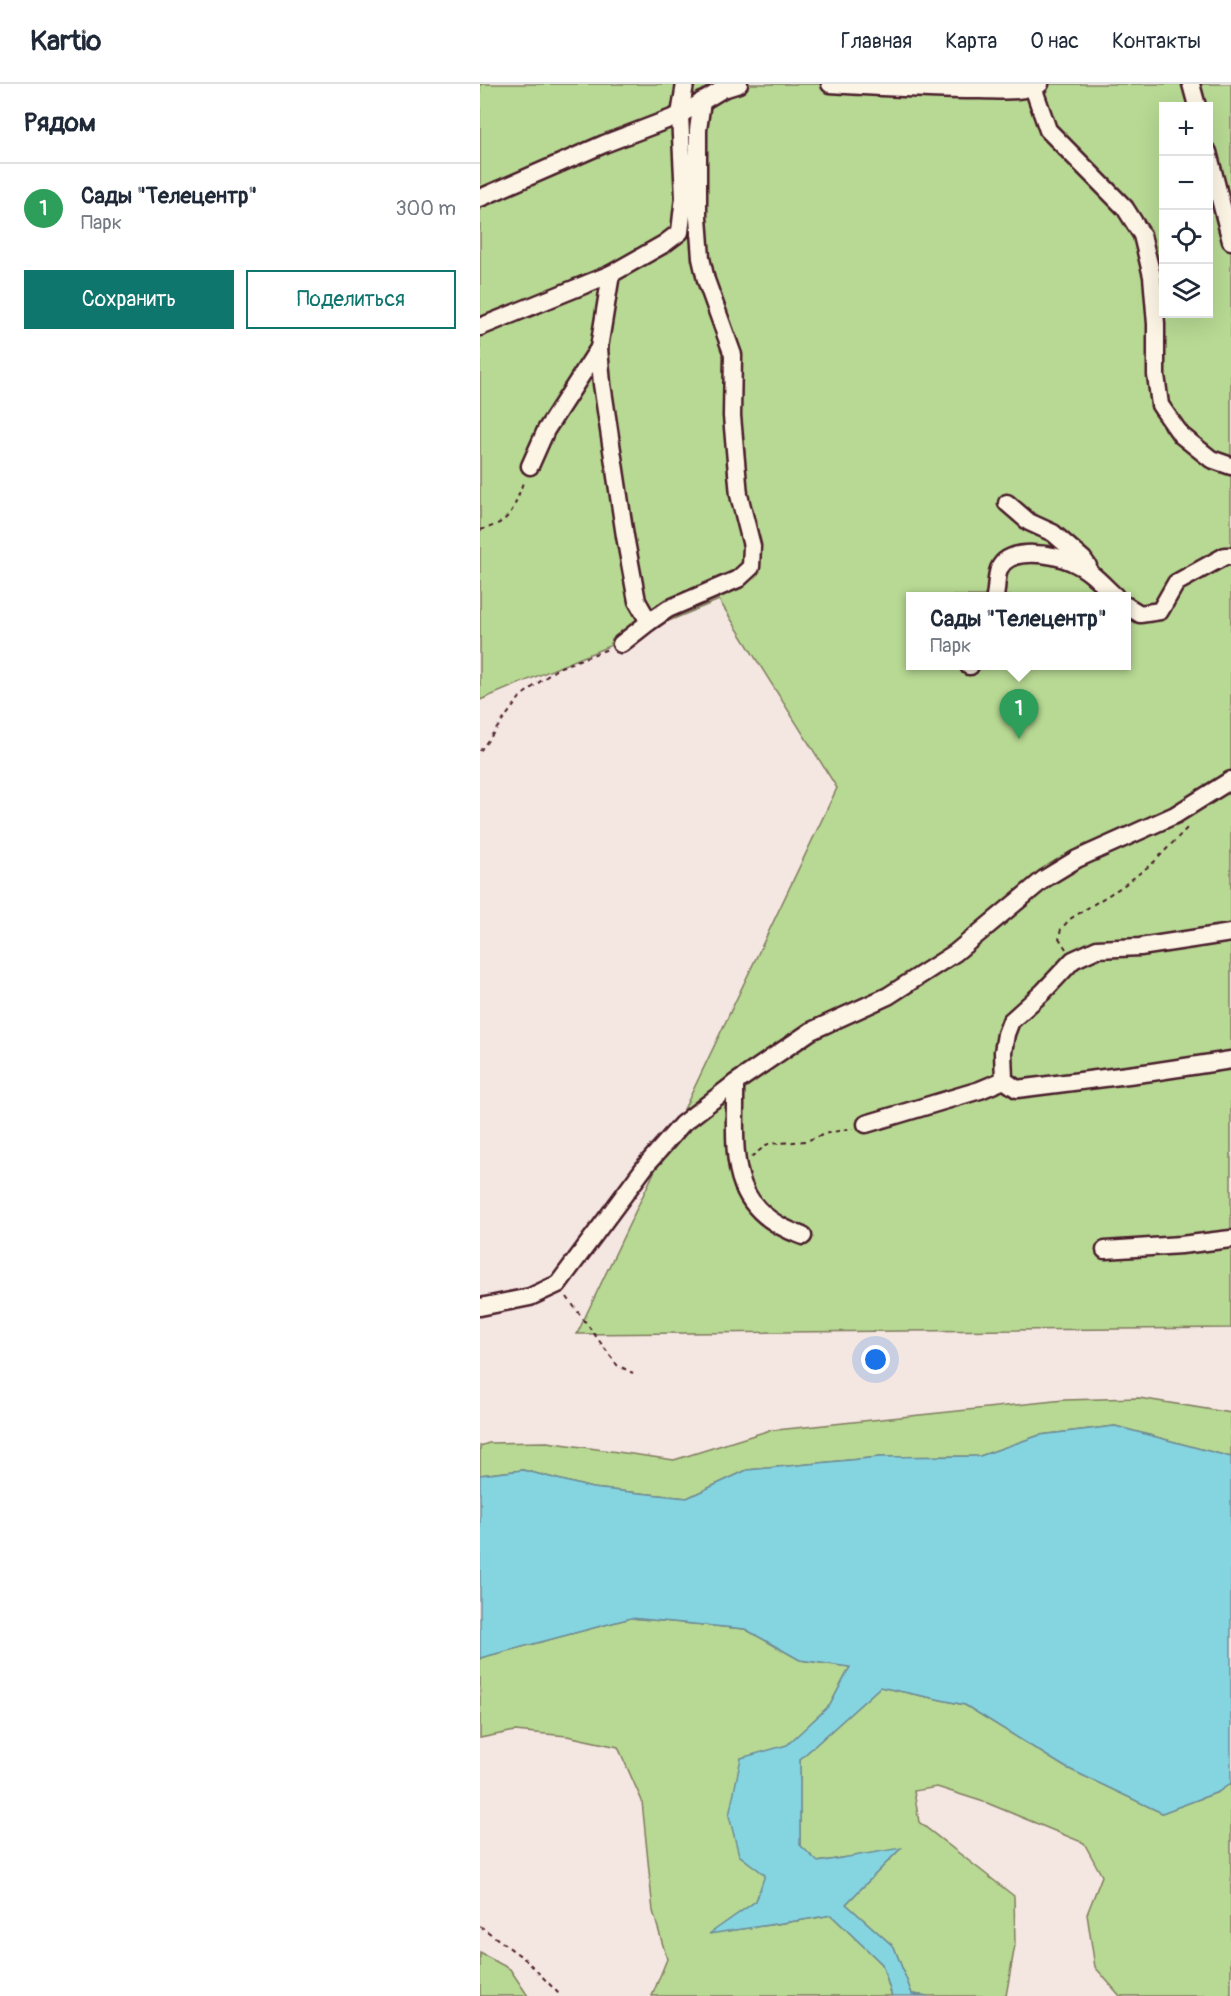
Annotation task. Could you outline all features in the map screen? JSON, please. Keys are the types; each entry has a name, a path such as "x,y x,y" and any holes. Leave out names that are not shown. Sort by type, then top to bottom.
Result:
{"lane":[{"path":"480,327 611,274 664,244 680,232 684,197 680,115 685,84"},
{"path":"480,198 604,144 680,115 723,89 739,84"},
{"path":"830,84 1006,90 1036,86 1048,130 1125,208 1142,235 1152,276 1156,324 1156,375 1160,405 1181,435 1211,459 1231,466"},
{"path":"1191,84 1196,102"},
{"path":"621,644 668,609 738,579 751,567 752,546 739,495 732,416 733,355 706,280 701,258 698,218 698,130 702,101"},
{"path":"1210,156 1231,241"},
{"path":"611,274 599,348 602,384 625,536 638,601 649,622"},
{"path":"530,466 546,430 599,348"},
{"path":"1007,503 1029,522 1053,532 1083,559 1094,576"},
{"path":"996,592 999,568 1012,557 1035,553 1071,561 1094,576 1110,592"},
{"path":"1131,608 1140,614 1160,611 1176,583 1225,556 1231,556"},
{"path":"480,1307 530,1297 558,1284 647,1164 682,1124 735,1083 811,1031 888,996 955,953 1044,879 1077,859 1175,815 1231,780"},
{"path":"1004,1080 1003,1052 1011,1021 1073,960 1097,950 1140,947 1231,933"},
{"path":"1004,1080 1017,1089 1231,1060"},
{"path":"866,1124 980,1090 1004,1080"},
{"path":"735,1083 736,1168 746,1192 757,1210 786,1230 803,1236"},
{"path":"1105,1250 1231,1239"}],"path":[{"path":"480,530 496,526 510,515 530,466"},
{"path":"480,751 521,696 558,668 621,644"},
{"path":"1073,960 1059,938 1061,928 1070,919 1123,886 1154,862 1195,819"},
{"path":"736,1168 768,1144 806,1141 866,1124"},
{"path":"558,1284 575,1311 617,1365 633,1373"},
{"path":"480,1926 526,1960 561,1996"}],"green space":[{"path":"480,84 1231,84 1231,1328 577,1334 837,788 719,600 480,700"},
{"path":"1139,1398 1231,1413 1231,1457 1115,1426 1040,1435 980,1456 880,1457 747,1470 687,1498 592,1488 523,1470 480,1475 480,1446 489,1443 547,1442 674,1460 767,1431 1064,1400"},
{"path":"631,1618 745,1629 800,1660 850,1667 830,1705 787,1746 741,1758 739,1855 766,1875 756,1901 711,1933 831,1915 882,1964 892,1996 652,1996 667,1959 653,1911 642,1801 618,1747 567,1736 515,1731 480,1738 480,1658"},
{"path":"880,1687 965,1705 1065,1767 1162,1813 1218,1792 1231,1783 1231,1996 1120,1996 1095,1967 1087,1914 1102,1876 1084,1843 987,1803 937,1787 914,1791 919,1822 1014,1896 1015,1945 1006,1996 912,1994 894,1947 846,1904 900,1849 817,1862 800,1845 800,1759"},
{"path":"480,1953 510,1969 528,1996 480,1996"}],"water":[{"path":"1115,1426 1231,1457 1231,1783 1218,1792 1162,1813 1065,1767 965,1705 880,1687 800,1759 800,1845 818,1862 901,1848 846,1904 894,1947 912,1994 928,1996 892,1996 882,1964 831,1915 709,1934 756,1901 765,1875 739,1855 729,1816 741,1758 787,1745 830,1705 850,1667 800,1660 745,1629 631,1618 480,1658 480,1475 523,1470 592,1488 687,1498 747,1470 880,1457 980,1456 1040,1435"}],"place":[{"name":"Сады \"Телецентр\"","path":"1019,739"}]}
